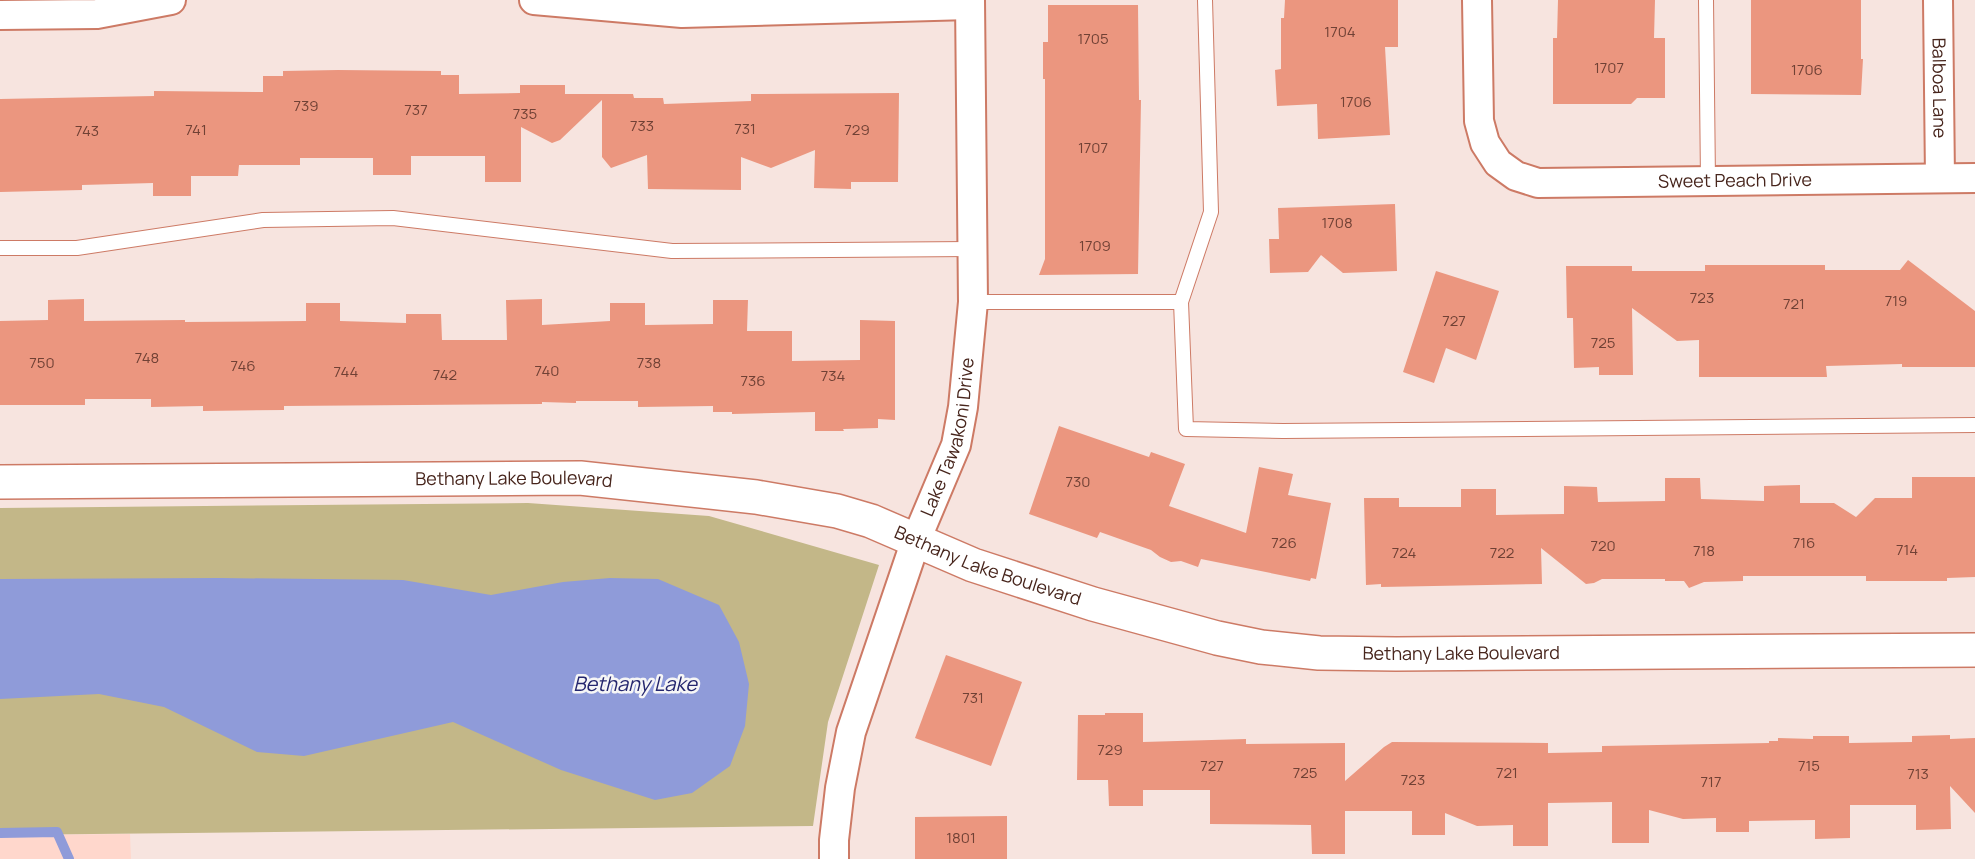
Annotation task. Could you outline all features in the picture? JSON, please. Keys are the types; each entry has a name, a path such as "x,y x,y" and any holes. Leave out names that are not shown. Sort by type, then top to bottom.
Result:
{"street":[{"path":"0,15 97,14 171,0"},
{"path":"534,0 682,13 970,3"},
{"name":"Sweet Peach Drive","path":"1477,0 1479,121 1485,143 1498,163 1516,176 1538,183 1975,178"},
{"name":"Balboa Lane","path":"1938,0 1940,178"},
{"name":"Lake Tawakoni Drive","path":"834,859 840,788 851,732 916,540 956,445 963,407 973,302 970,3"},
{"name":"Bethany Lake Boulevard","path":"0,482 580,478 756,497 837,511 871,521 973,565 1093,604 1217,638 1261,647 1319,653 1975,650"}],"lane":[{"path":"1205,0 1211,212 1181,302 1186,429 1283,431 1975,425"},
{"path":"1706,0 1708,181"},
{"path":"0,248 77,248 263,220 393,218 672,251 972,249"},
{"path":"973,302 1181,302"}],"shaded area":[{"path":"528,503 709,516 879,565 828,722 813,826 0,835 0,508"},
{"path":"130,834 131,859 0,859 0,835"}],"water":[{"name":"Bethany Lake","path":"610,578 658,579 719,605 739,642 749,684 745,726 730,766 692,793 655,800 561,770 453,722 304,756 257,752 164,707 99,694 0,699 0,579 403,580 491,595 563,582"}],"building":[{"path":"1285,0 1398,0 1398,47 1385,47 1390,135 1318,139 1317,104 1277,106 1275,70 1281,69 1281,18 1284,18"},
{"path":"1558,0 1655,0 1654,38 1665,38 1665,98 1637,98 1631,104 1553,104 1553,38 1557,38"},
{"path":"1751,0 1861,0 1861,59 1863,59 1861,95 1751,94"},
{"path":"1048,5 1138,5 1139,100 1141,100 1138,274 1039,275 1045,259 1043,42 1048,42"},
{"path":"283,71 441,71 441,75 459,75 459,94 520,93 520,85 565,85 565,94 633,94 634,98 663,98 664,104 751,101 751,94 899,93 898,182 851,182 851,189 814,188 815,150 771,168 741,157 741,190 648,189 647,155 611,168 602,157 602,100 560,140 552,143 521,127 521,182 485,182 485,156 411,156 411,175 373,175 373,158 300,158 300,165 239,165 238,176 191,176 191,196 153,196 153,183 82,185 82,190 0,192 0,99 154,96 154,91 263,92 263,76 283,76"},
{"path":"1395,204 1397,271 1343,273 1321,255 1308,272 1270,273 1269,239 1279,239 1278,208"},
{"path":"1908,260 1975,311 1975,367 1902,367 1902,364 1826,366 1827,377 1699,377 1699,340 1677,341 1632,308 1633,375 1599,375 1599,367 1574,368 1573,318 1567,318 1566,266 1632,266 1632,271 1705,271 1705,265 1825,265 1825,270 1900,270"},
{"path":"1436,271 1499,291 1476,360 1446,348 1434,383 1403,372"},
{"path":"84,299 84,321 306,321 306,303 340,303 340,321 406,323 406,314 441,314 442,340 507,340 506,300 542,299 542,325 610,321 610,303 645,303 645,325 713,324 713,300 748,300 747,331 792,331 792,361 860,360 860,320 895,321 895,420 878,419 878,428 815,431 815,412 732,414 732,412 713,412 713,406 638,407 638,401 284,406 284,410 203,411 203,406 151,407 151,399 85,399 85,405 0,405 0,321 48,320 48,300"},
{"path":"1059,426 1149,457 1151,452 1185,464 1169,506 1246,533 1259,467 1293,474 1288,495 1331,503 1316,579 1311,578 1310,581 1201,559 1198,567 1181,561 1171,562 1151,550 1100,532 1097,538 1029,514"},
{"path":"1912,477 1975,477 1975,577 1947,578 1947,581 1866,581 1866,576 1743,576 1743,581 1704,582 1689,588 1684,581 1665,581 1665,579 1602,579 1586,584 1541,548 1542,584 1381,587 1381,584 1366,585 1364,498 1399,498 1399,507 1461,507 1461,489 1496,489 1496,515 1564,514 1564,486 1597,487 1598,502 1665,501 1665,478 1700,478 1701,499 1764,501 1764,486 1800,485 1800,503 1834,503 1856,517 1875,498 1912,498"},
{"path":"946,655 1022,682 991,766 915,738"},
{"path":"1105,713 1143,713 1143,742 1246,739 1246,744 1345,743 1345,781 1392,742 1548,743 1548,753 1602,752 1602,746 1769,743 1769,741 1778,741 1778,738 1813,739 1813,736 1849,736 1849,743 1912,742 1912,736 1950,735 1950,739 1975,738 1975,813 1950,786 1951,829 1916,830 1916,805 1850,805 1850,838 1815,839 1815,820 1749,821 1749,832 1716,832 1716,818 1683,819 1649,810 1649,843 1612,843 1612,802 1548,803 1548,846 1513,846 1513,825 1477,826 1445,813 1445,835 1412,835 1412,811 1345,811 1345,854 1312,854 1311,825 1210,824 1210,790 1143,790 1143,806 1109,806 1108,780 1077,780 1078,715 1105,715"},
{"path":"1007,816 1007,859 915,859 915,817"}],"waterway":[{"path":"0,833 57,832 69,859"}]}
